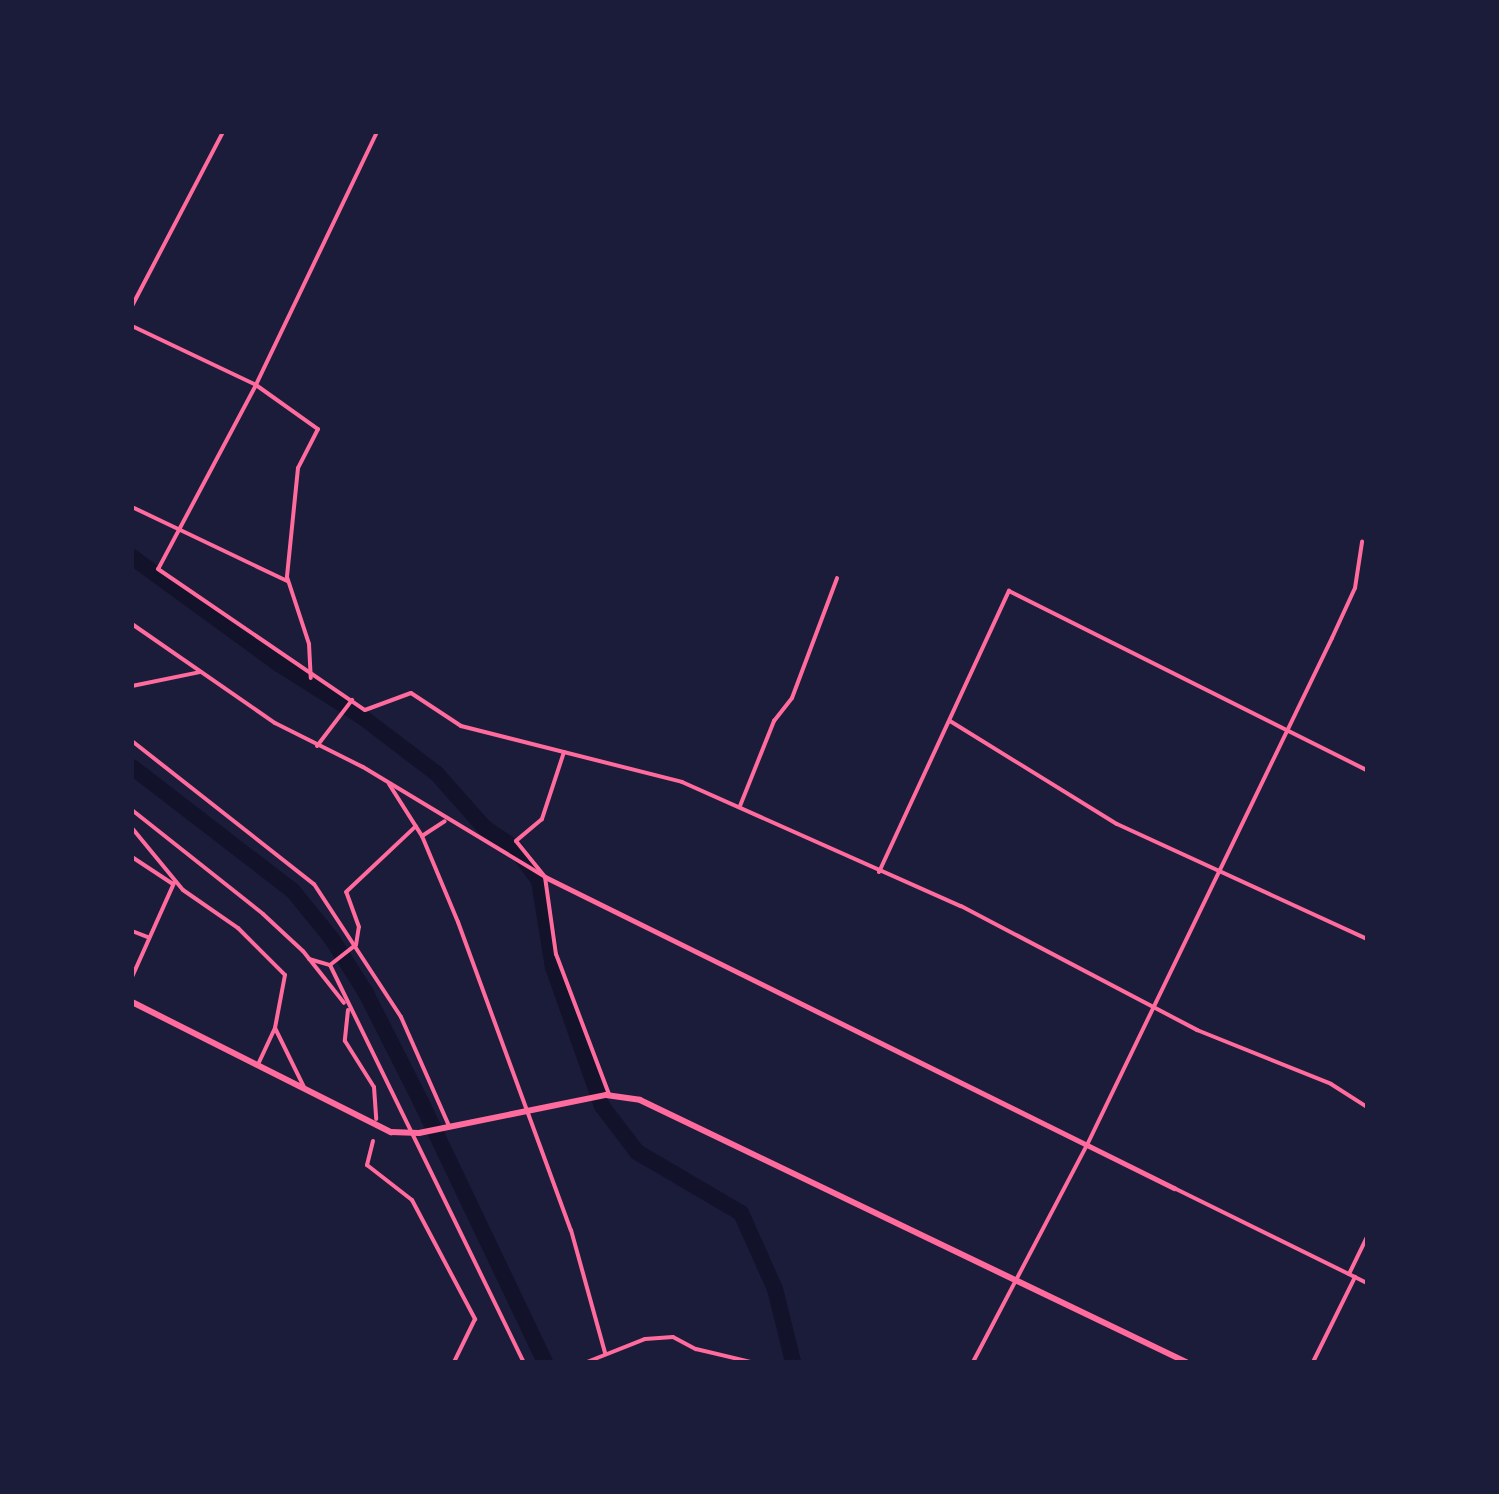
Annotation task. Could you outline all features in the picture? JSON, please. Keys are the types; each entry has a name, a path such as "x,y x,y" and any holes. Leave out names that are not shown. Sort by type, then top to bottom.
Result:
{"main road":[{"path":"132,1002 258,1064 372,1126 415,1133 593,1097 607,1095 640,1100 679,1116 1186,1362"}],"street":[{"path":"132,306 223,132"},
{"path":"377,132 256,385 158,569 311,678 365,710 411,693 461,726 682,782 961,906 1153,1003 1197,1030 1331,1084 1367,1107"},
{"path":"132,326 256,385 318,429 298,468 287,581 309,644 311,678"},
{"path":"132,507 287,581"},
{"path":"973,1362 1087,1145 1355,588 1362,542"},
{"path":"740,807 774,721 792,698 837,578"},
{"path":"879,872 1009,591 1367,770"},
{"path":"132,624 200,672 317,746 389,784 445,821 522,865 1367,1283"},
{"path":"132,686 200,672"},
{"path":"317,746 350,701"},
{"path":"950,721 1117,824 1367,939"},
{"path":"132,741 314,884 401,1017 446,1127"},
{"path":"564,752 542,819 516,841 545,877 556,954 607,1095"},
{"path":"389,784 422,836 527,1111 571,1230 605,1353"},
{"path":"132,810 263,914 309,959 348,1008 345,1041 374,1087 376,1119"},
{"path":"422,836 445,821"},
{"path":"330,965 356,945 359,927 346,892 416,826"},
{"path":"132,828 174,883"},
{"path":"132,857 174,883 278,964 286,987 275,1028 258,1064"},
{"path":"132,977 174,883"},
{"path":"132,931 148,937"},
{"path":"309,959 330,965"},
{"path":"330,965 348,1008 415,1133 524,1362"},
{"path":"275,1028 305,1089"},
{"path":"373,1141 367,1165 412,1200 475,1319 454,1362"},
{"path":"1349,1274 1367,1237"},
{"path":"1313,1362 1355,1277"},
{"path":"587,1362 645,1339 673,1337 696,1349 751,1362"}],"waterway":[{"path":"132,557 279,664 361,716 437,774 485,828 516,849 539,881 553,967 602,1106 637,1152 741,1213 775,1289 793,1362"},
{"path":"132,767 293,891 332,939 366,993 421,1102 545,1362"}]}
